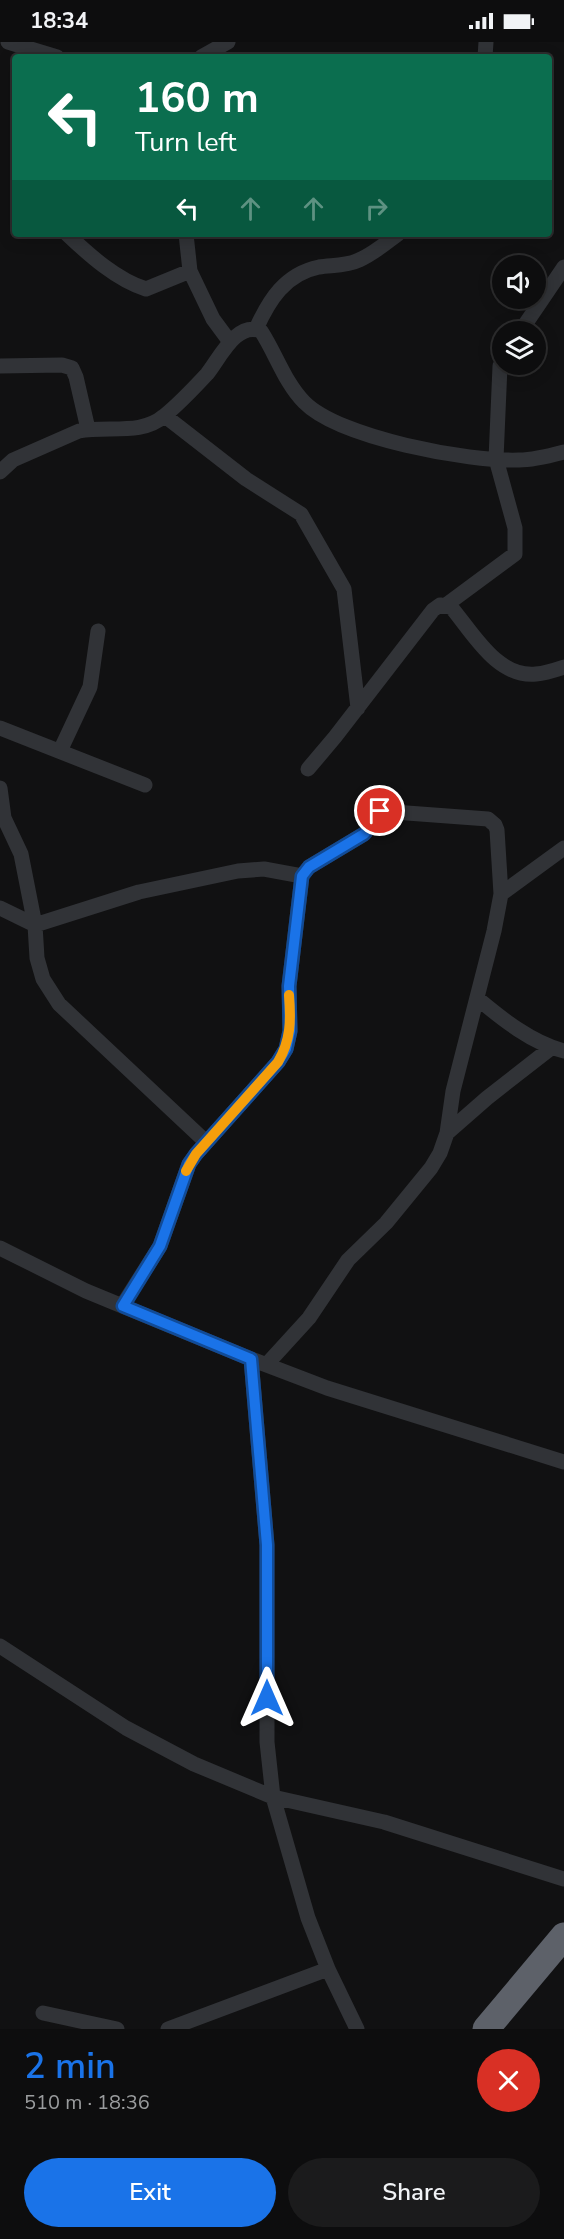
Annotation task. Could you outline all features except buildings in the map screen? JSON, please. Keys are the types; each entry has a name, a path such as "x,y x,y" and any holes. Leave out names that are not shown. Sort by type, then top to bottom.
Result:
{"highway":[{"path":"486,2029 564,1936"},
{"path":"509,2029 564,1963"}],"street":[{"path":"8,42 47,54"},
{"path":"206,54 228,42"},
{"path":"70,237 134,285 146,289 189,271"},
{"path":"186,237 189,271 213,319 230,342"},
{"path":"256,329 269,301 282,286 299,273 359,260 394,237"},
{"path":"528,321 562,274"},
{"path":"0,472 13,460 88,429 142,427 155,423 165,416 207,373 230,342 256,329 261,331 285,375 304,402 329,421 372,437 458,456 518,460 548,457 564,452"},
{"path":"0,366 62,365 72,368 88,429"},
{"path":"446,605 515,554 514,528 496,459 500,375"},
{"path":"165,416 246,479 301,514 344,590 358,708"},
{"path":"308,769 440,604 451,607 502,666 524,674 537,674 564,667"},
{"path":"60,751 90,687 98,631"},
{"path":"0,730 145,785"},
{"path":"0,788 4,818 21,854 35,925 37,958 43,979 59,1004 206,1143"},
{"path":"123,1306 160,1246 189,1164 278,1062 286,1049 290,1031 289,986 302,876 309,867 364,834 374,816 380,811 488,819 495,825 501,894 494,931 453,1091 447,1133 431,1168 386,1224 348,1260 309,1318 267,1364"},
{"path":"501,894 564,848"},
{"path":"0,908 35,925 139,892 238,871 264,869 302,876"},
{"path":"447,1133 487,1098 557,1049 529,1035 477,998"},
{"path":"0,1248 66,1282 251,1359 337,1391 564,1462"},
{"path":"251,1359 267,1545 267,1742 273,1797 308,1918 328,1969 357,2029"},
{"path":"0,1646 126,1728 194,1764 273,1797 384,1822 564,1879"},
{"path":"168,2029 328,1969"},
{"path":"43,2013 117,2029"}],"slow traffic":[{"path":"186,1171 196,1154 278,1062 286,1049 290,1031 289,995"}],"route":[{"path":"267,1698 267,1545 251,1359 123,1306 160,1246 189,1164 278,1062 286,1049 290,1031 289,986 302,876 309,867 368,831 374,816 380,811"}]}
